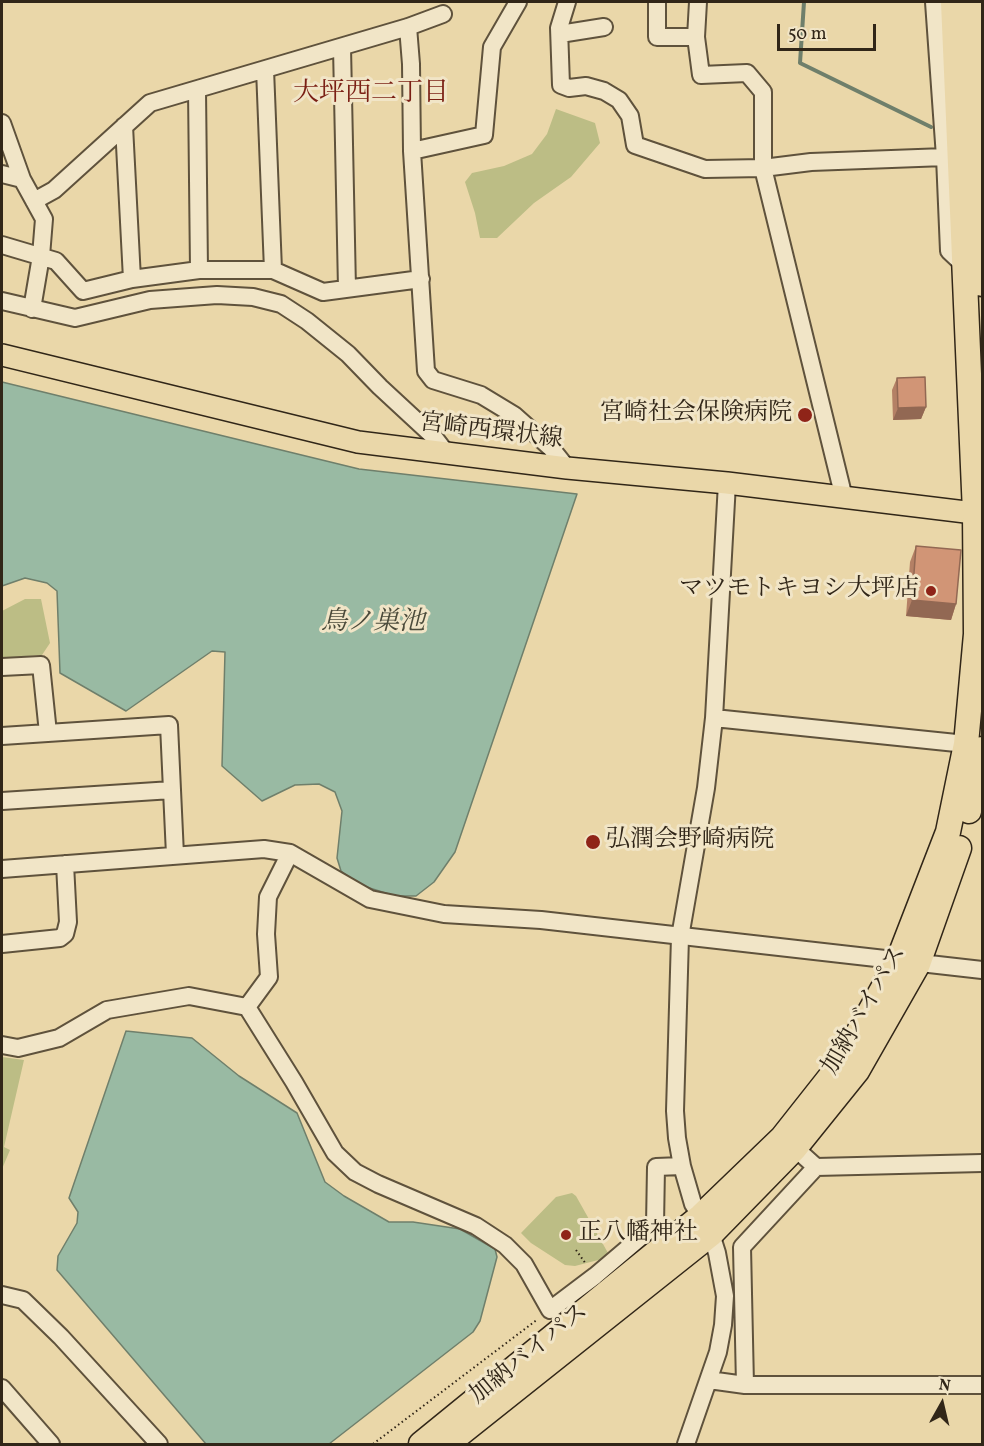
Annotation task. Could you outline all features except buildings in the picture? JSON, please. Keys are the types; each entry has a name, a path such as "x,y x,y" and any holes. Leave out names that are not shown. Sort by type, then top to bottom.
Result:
{"highway":[{"name":"加納バイパス","path":"447,1444 795,1148 856,1071 908,963 974,746 979,514 953,2"},
{"path":"970,2 982,284"},
{"name":"加納バイパス","path":"421,1444 706,1225 782,1138 842,1062 908,963"}],"main road":[{"name":"宮崎西環状線","path":"2,355 358,442 979,514"}],"street":[{"path":"412,151 484,135 492,47 518,2"},
{"path":"567,2 560,34 561,85 569,88 586,86 604,91 619,100 630,116 635,145 705,169 763,168 811,162 945,157"},
{"path":"657,2 657,37 696,38"},
{"path":"698,2 696,38 701,75 747,73 763,92 763,168 844,498"},
{"path":"934,2 949,251 965,266"},
{"path":"33,201 54,190 150,102 342,47 443,14"},
{"path":"408,27 411,64 412,151 426,371 433,380 481,395 514,415 551,448 567,468"},
{"path":"560,34 604,27"},
{"path":"342,47 346,289"},
{"path":"265,69 273,270"},
{"path":"197,90 199,270"},
{"path":"2,123 22,179 44,219 41,256 32,309"},
{"path":"124,126 132,279"},
{"path":"2,174 22,179"},
{"path":"2,245 56,261 83,291 132,279 199,270 273,270 323,292 421,279"},
{"path":"2,301 75,318 150,300 229,294 281,304 300,315 348,354 435,437 447,454"},
{"path":"686,1444 718,1352 725,1296 717,1253 706,1225 693,1204 682,1166 675,1112 680,937 706,788 714,718 727,483"},
{"path":"2,667 41,665 48,733"},
{"path":"714,718 974,746"},
{"path":"2,736 169,725 176,855"},
{"path":"2,801 172,790"},
{"path":"2,869 264,849 290,853 370,900 444,914 541,920 982,970"},
{"path":"247,1007 269,977 266,934 268,897 290,853"},
{"path":"2,945 60,938 65,934 68,922 65,864"},
{"path":"2,1045 18,1048 58,1038 107,1010 189,996 247,1007 335,1153 355,1172 476,1226 505,1245 524,1264 550,1310 595,1276 655,1225 656,1167 682,1166"},
{"path":"795,1148 816,1167 982,1163"},
{"path":"745,1386 742,1247 816,1167"},
{"path":"2,1295 23,1300 61,1337 159,1444"},
{"path":"709,1380 745,1386 982,1385"},
{"path":"2,1388 51,1444"}],"path":[{"path":"373,1444 550,1310"}],"green space":[{"path":"556,109 595,123 600,143 571,177 534,203 497,238 480,238 465,182 472,173 504,166 532,154 547,134"},
{"path":"25,599 41,599 50,643 42,655 2,658 2,611"},
{"path":"2,1057 24,1060 4,1147 10,1150 2,1169"},
{"path":"572,1193 576,1196 608,1253 606,1258 575,1266 565,1265 531,1243 521,1233 556,1197"}],"water":[{"name":"鳥ノ巣池","path":"2,382 359,469 577,494 455,852 434,882 416,896 395,896 360,885 341,871 337,858 342,811 335,792 319,784 295,785 262,801 222,766 225,652 212,651 126,711 60,673 57,591 47,583 25,578 2,586"},
{"path":"126,1031 192,1038 239,1076 297,1113 325,1182 344,1196 389,1222 413,1222 460,1229 495,1249 497,1257 480,1321 473,1332 329,1444 206,1444 57,1270 58,1256 77,1223 78,1212 69,1198"}],"waterway":[{"path":"804,2 800,63 931,127"}],"place":[{"name":"宮崎社会保険病院","path":"805,415"},
{"name":"マツモトキヨシ大坪店","path":"931,591"},
{"name":"弘潤会野崎病院","path":"593,842"},
{"name":"正八幡神社","path":"566,1235"}],"district":[{"name":"大坪西二丁目","path":"371,95"}]}
